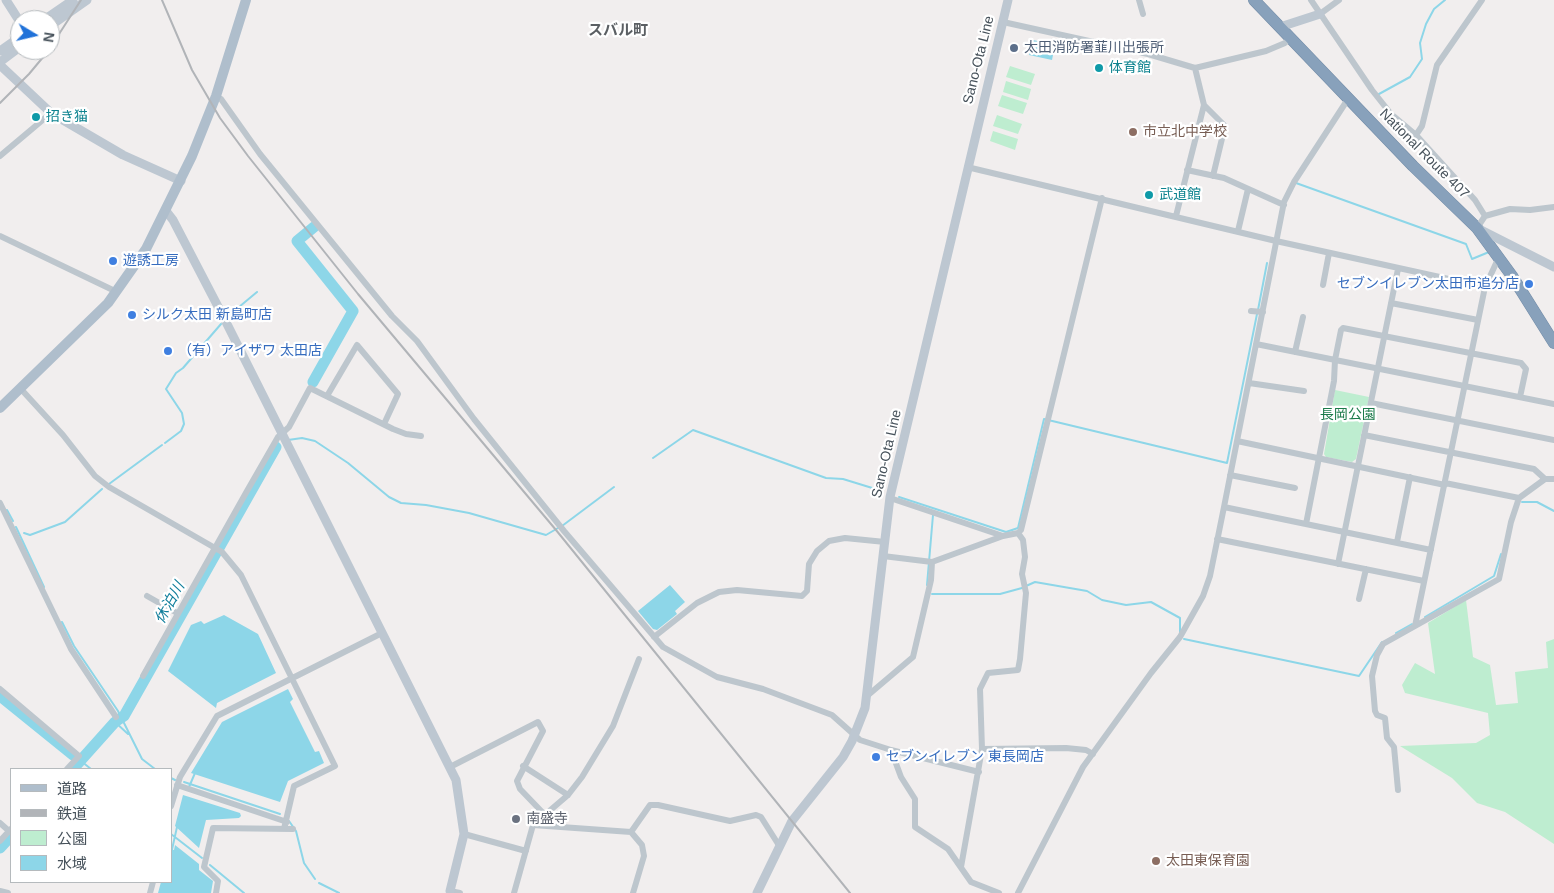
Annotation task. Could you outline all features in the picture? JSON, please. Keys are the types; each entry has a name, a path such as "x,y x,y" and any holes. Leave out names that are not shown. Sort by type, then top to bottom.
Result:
{"highway":[{"name":"National Route 407","path":"1254,0 1413,166 1478,228 1499,257 1554,344"}],"main road":[{"path":"58,10 73,0"},
{"path":"60,19 87,0"},
{"path":"0,408 96,316 117,292 146,249 181,181 216,96 246,0"},
{"name":"Sano-Ota Line","path":"756,893 792,821 842,757 854,736 867,696 890,498 1008,0"},
{"path":"1280,27 1320,14"},
{"path":"10,56 0,64 51,114 123,155 181,181"},
{"path":"166,210 173,220 282,433 450,766 458,787 464,834 451,892"},
{"path":"1478,228 1554,267"}],"street":[{"path":"1139,0 1143,14"},
{"path":"1311,0 1376,96 1391,114 1416,135 1475,200 1484,216"},
{"path":"1320,14 1339,0"},
{"path":"1416,135 1422,126 1437,65 1482,0"},
{"path":"1003,22 1148,54 1195,68 1266,51 1285,43 1290,38"},
{"path":"1176,216 1204,105 1195,68"},
{"path":"216,96 221,99 260,154 392,316 417,341 474,419 540,501 663,647 718,677 763,689 832,715 854,736 891,750 979,772"},
{"path":"1018,893 1079,775 1151,673 1180,637 1198,608 1210,576 1284,206 1294,182 1348,99"},
{"path":"1204,105 1225,126 1213,176"},
{"path":"0,156 51,114"},
{"path":"968,167 1276,241 1485,286"},
{"path":"1187,170 1224,178 1284,206"},
{"path":"1238,231 1248,189"},
{"path":"1018,534 1102,198"},
{"path":"1478,228 1484,216 1510,208 1530,210 1554,207"},
{"path":"0,236 117,292"},
{"path":"1322,285 1329,253"},
{"path":"1416,626 1485,286 1499,257"},
{"path":"1338,564 1398,268"},
{"path":"1391,303 1478,320"},
{"path":"1252,311 1263,312"},
{"path":"1295,352 1303,317"},
{"path":"1306,524 1334,381 1335,360 1343,328 1525,366 1520,397"},
{"path":"1256,344 1554,404"},
{"path":"327,396 357,345 398,394 384,424"},
{"path":"1249,383 1304,391"},
{"path":"20,388 63,435 95,476 108,487 217,549 241,575 335,766 294,786 284,820"},
{"path":"143,676 177,613 217,549 282,433 289,427 310,388 406,434 421,436"},
{"path":"1371,403 1554,440"},
{"path":"1364,435 1534,470 1544,480"},
{"path":"1237,442 1519,498"},
{"path":"1230,475 1295,488"},
{"path":"1397,542 1410,477"},
{"path":"1398,790 1394,746 1387,738 1385,718 1377,715 1372,676 1377,655 1383,644 1499,579 1511,522 1519,498 1544,480 1554,479"},
{"path":"890,498 1003,536"},
{"path":"0,503 67,640 116,717"},
{"path":"1224,507 1431,550"},
{"path":"883,556 929,562 1003,536 1018,534"},
{"path":"961,867 982,749 980,689 988,673 1018,670 1026,593 1022,574 1025,557 1023,540 1018,534"},
{"path":"654,637 697,603 719,592 737,590 802,596 807,591 809,564 817,551 829,541 845,538 885,542"},
{"path":"1218,538 1424,581"},
{"path":"867,696 913,657 931,580 929,562"},
{"path":"1359,599 1366,569"},
{"path":"147,596 177,613"},
{"path":"172,802 177,785 217,716 382,633"},
{"path":"514,893 533,825 568,794 582,778 613,726 639,659"},
{"path":"0,689 79,756 68,768"},
{"path":"450,766 538,722 543,731 523,766 518,778 518,786 546,815"},
{"path":"982,749 1066,748 1086,750 1093,754"},
{"path":"891,750 901,777 914,799 915,827 948,849 971,882 999,893"},
{"path":"523,766 568,794"},
{"path":"177,785 284,820 293,829 213,828 204,867 218,881 216,893"},
{"path":"631,832 650,805 658,805 730,821 756,815 761,818 780,846"},
{"path":"0,823 10,830 0,841"},
{"path":"533,825 631,832 642,845 644,856 633,893"},
{"path":"464,834 526,851"},
{"path":"0,891 8,893"},
{"path":"451,892 460,893"}],"green space":[{"path":"1010,66 1035,74 1031,85 1006,77"},
{"path":"1006,81 1031,89 1028,100 1003,92"},
{"path":"1002,95 1027,103 1023,114 998,106"},
{"path":"997,115 1022,124 1018,134 993,126"},
{"path":"993,131 1018,139 1015,150 990,141"},
{"name":"長岡公園","path":"1335,390 1369,397 1356,459 1352,462 1326,457 1324,454"},
{"path":"1466,600 1473,657 1490,665 1496,705 1518,703 1515,672 1548,668 1546,642 1554,639 1554,844 1505,812 1477,803 1452,778 1400,746 1476,743 1490,735 1488,713 1405,693 1402,685 1415,663 1435,674 1428,623"}],"water":[{"path":"1033,40 1055,45 1052,60 1029,55"},
{"path":"670,585 685,602 675,611 677,614 657,630 653,629 638,611"},
{"path":"224,615 258,634 276,673 217,703 216,708 168,671 191,625 201,621 204,624"},
{"path":"288,689 293,699 290,702 315,752 319,751 324,763 288,781 280,802 191,773 222,722"},
{"path":"183,795 240,813 241,816 239,818 206,820 199,848 175,826"},
{"path":"175,845 199,864 199,870 213,881 211,893 158,893 161,883 172,883 172,849 174,850"}],"waterway":[{"path":"1379,94 1410,77 1422,59 1420,43 1426,24 1434,9 1445,0"},
{"path":"1296,183 1466,244 1472,259 1489,252"},
{"name":"休泊川","path":"313,382 353,311 297,241 314,227"},
{"path":"1258,310 1267,263"},
{"path":"227,317 257,292"},
{"path":"899,497 1006,532 1018,528 1044,419 1227,463 1257,314"},
{"path":"165,443 181,431 184,424 182,413 166,389 176,373 183,368 221,324"},
{"path":"653,458 693,430 826,478 843,479 882,491"},
{"path":"288,440 302,438 315,441 348,463 389,497 401,503 426,505 469,513 546,535 558,528"},
{"path":"109,484 162,445"},
{"name":"休泊川","path":"74,768 115,722 124,716 276,447"},
{"path":"562,526 614,487"},
{"path":"24,533 30,535 65,522 102,489"},
{"path":"1522,502 1537,502 1554,511"},
{"path":"7,510 13,521"},
{"path":"927,585 933,515"},
{"path":"16,527 44,587"},
{"path":"1425,617 1494,576 1501,554"},
{"path":"1026,586 1035,582 1087,591 1102,600 1126,605 1151,602 1180,618 1180,633"},
{"path":"932,594 1000,594 1022,588"},
{"path":"62,622 74,646 118,711 142,759 154,768"},
{"path":"1396,633 1412,624"},
{"path":"1184,639 1359,676 1382,642"},
{"path":"0,696 73,755"},
{"path":"115,722 128,734"},
{"path":"81,761 90,768"},
{"path":"189,787 195,773"},
{"path":"184,782 280,814"},
{"path":"289,821 296,831 304,863 315,879"},
{"path":"172,850 177,827"},
{"path":"172,835 202,858"},
{"name":"休泊川","path":"0,848 10,837"},
{"path":"210,865 244,893"},
{"path":"319,883 339,893"}],"railway":[{"path":"60,33 81,0"},
{"path":"162,0 192,70 220,118 248,156 358,294 556,530 850,893"},
{"path":"0,103 41,60"}],"place":[{"name":"太田消防署韮川出張所","path":"1014,48"},
{"name":"体育館","path":"1099,68"},
{"name":"招き猫","path":"36,117"},
{"name":"市立北中学校","path":"1133,132"},
{"name":"武道館","path":"1149,195"},
{"name":"遊誘工房","path":"113,261"},
{"name":"セブンイレブン太田市追分店","path":"1529,284"},
{"name":"シルク太田 新島町店","path":"132,315"},
{"name":"（有）アイザワ 太田店","path":"168,351"},
{"name":"セブンイレブン 東長岡店","path":"876,757"},
{"name":"南盛寺","path":"516,819"},
{"name":"太田東保育園","path":"1156,861"}],"district":[{"name":"スバル町","path":"618,31"}]}
